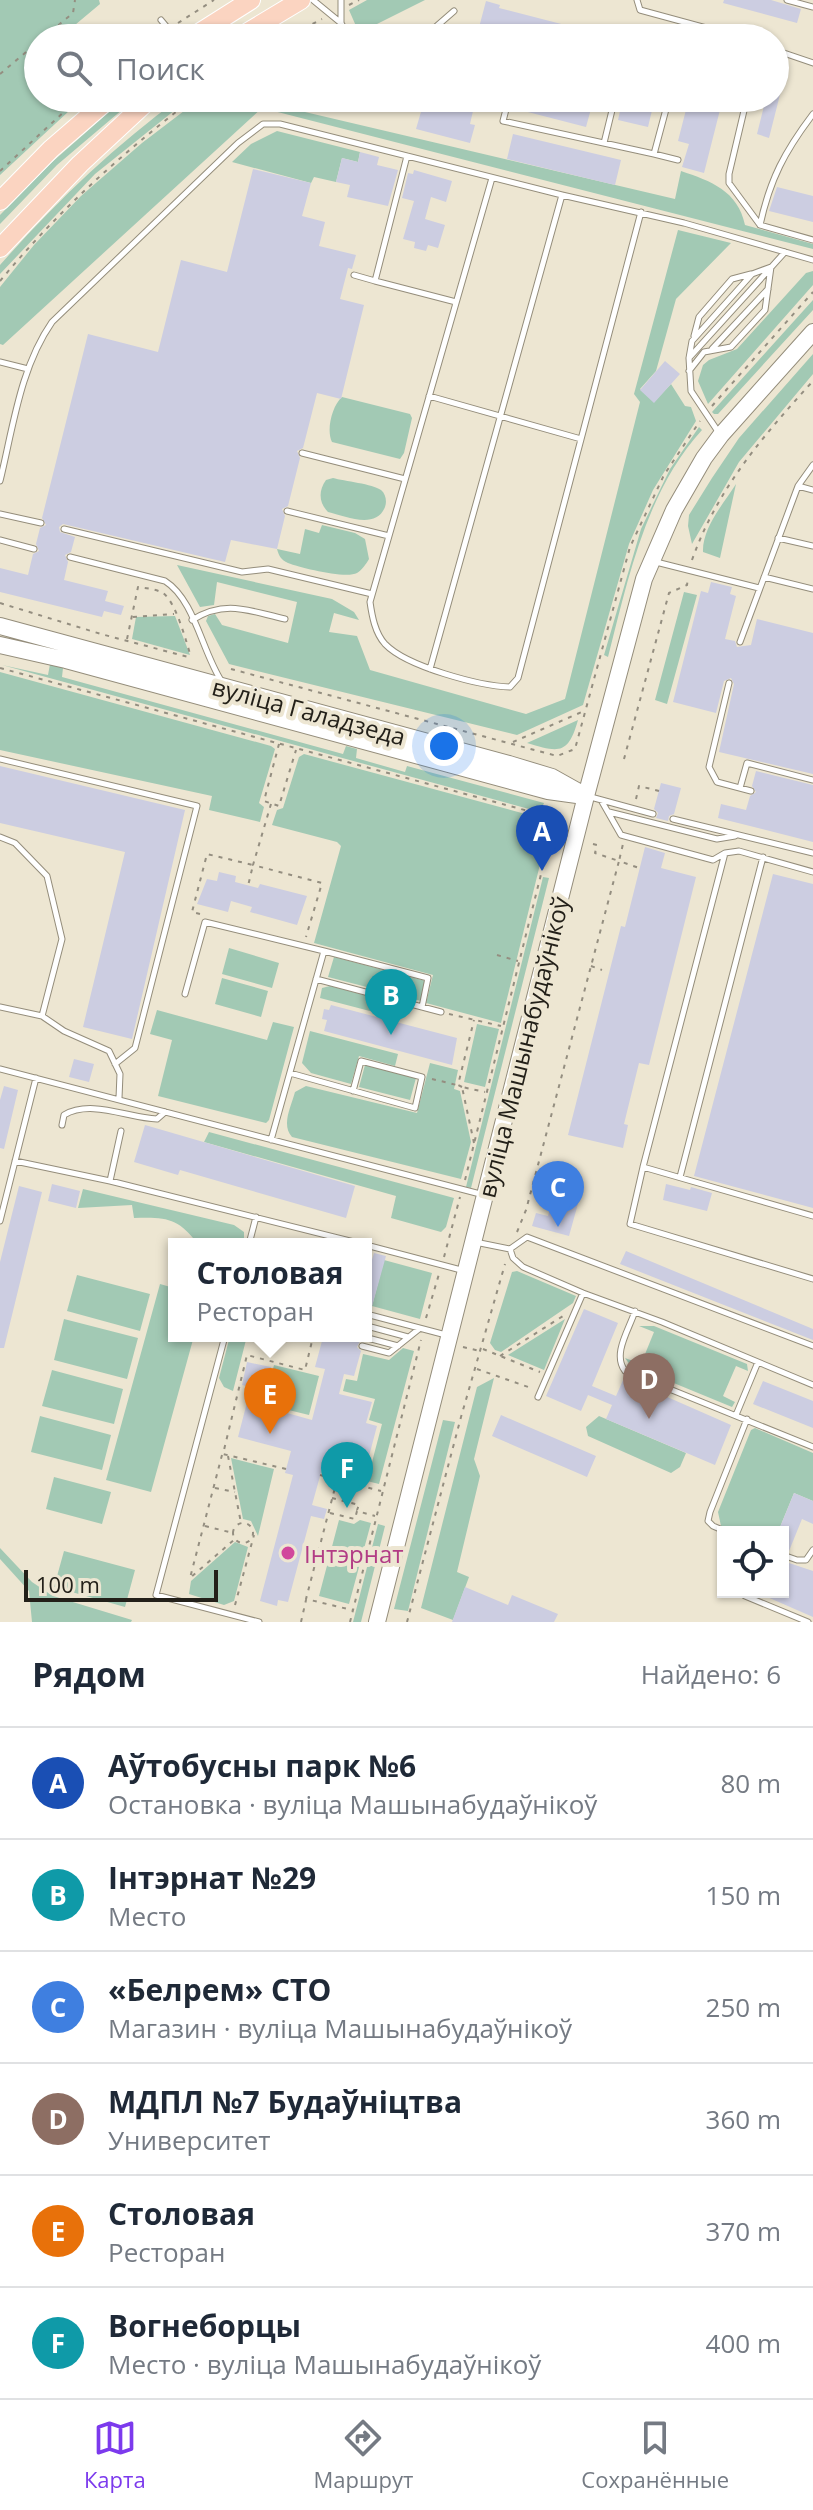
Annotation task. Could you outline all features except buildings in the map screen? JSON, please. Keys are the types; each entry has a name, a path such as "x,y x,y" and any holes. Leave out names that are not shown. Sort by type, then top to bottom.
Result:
{"main road":[{"path":"213,24 251,0"},
{"path":"261,24 301,0"},
{"path":"0,201 51,149 94,112"},
{"path":"0,248 80,164 136,112"},
{"name":"вуліца Машынабудаўнікоў","path":"377,1622 485,1196 594,798 621,662 651,560 689,481 721,435 813,332"},
{"name":"вуліца Галадзеда","path":"0,626 552,777 594,798"},
{"name":"вуліца Галадзеда","path":"0,645 66,660 548,791 594,798"}],"lane":[{"path":"313,0 341,23"},
{"path":"341,0 341,23"},
{"path":"637,0 640,10 692,24"},
{"path":"787,0 813,7"},
{"path":"439,24 454,11"},
{"path":"161,20 164,24"},
{"path":"789,55 813,63"},
{"path":"505,112 503,121 678,160"},
{"path":"604,143 612,112"},
{"path":"654,154 665,112"},
{"path":"744,112 729,183 760,225 813,240"},
{"path":"760,225 767,191 787,149 813,114"},
{"path":"0,481 28,369 37,344 52,322 238,143 263,124 280,124 641,212 813,260"},
{"path":"375,281 407,156"},
{"path":"492,178 370,602 373,621 384,643 430,669 495,687 510,687 518,678 641,212"},
{"path":"430,669 562,195"},
{"path":"689,358 785,252"},
{"path":"721,435 691,391 689,358 699,317 732,279 771,267"},
{"path":"689,371 704,352 731,347 765,310 771,267"},
{"path":"692,341 752,274"},
{"path":"354,275 456,302"},
{"path":"712,349 768,288"},
{"path":"0,362 28,369"},
{"path":"429,396 581,439"},
{"path":"302,453 405,479"},
{"path":"740,642 798,486 813,465"},
{"path":"798,486 813,490"},
{"path":"287,511 389,536"},
{"path":"0,514 41,523"},
{"path":"64,529 242,572 268,569 372,594"},
{"path":"778,538 813,546"},
{"path":"0,540 34,549"},
{"path":"70,557 165,581 178,589 210,663 227,690"},
{"path":"651,560 759,588"},
{"path":"764,577 813,589"},
{"path":"192,620 206,612 226,607 285,619"},
{"path":"729,683 709,767 717,782 751,791"},
{"path":"0,759 197,806 135,1048 115,1064"},
{"path":"740,788 747,763 813,780"},
{"path":"594,798 608,812 621,835 713,860 725,853 739,851 813,872"},
{"path":"594,798 653,814"},
{"path":"608,812 717,839 739,835"},
{"path":"673,819 813,853"},
{"path":"0,837 15,843 47,876 62,939 42,1016"},
{"path":"725,853 630,1224 813,1279"},
{"path":"680,1177 763,857"},
{"path":"185,994 205,922 428,978 422,1007"},
{"path":"271,1140 324,951"},
{"path":"316,979 441,1012"},
{"path":"0,1007 42,1016 64,1031 109,1051 120,1074 119,1098"},
{"path":"290,1073 353,1091 415,1108 422,1077 361,1061 353,1091"},
{"path":"0,1079 1,1070 119,1098 485,1196"},
{"path":"0,1221 36,1078"},
{"path":"62,1125 64,1115 72,1111 105,1109 139,1119 157,1119 165,1111"},
{"path":"110,1181 121,1131"},
{"path":"15,1161 110,1181 340,1238"},
{"path":"643,1167 813,1216"},
{"path":"251,1238 256,1217"},
{"path":"474,1242 510,1249 527,1237 813,1346"},
{"path":"372,1246 466,1271"},
{"path":"510,1249 513,1258 523,1267 813,1385"},
{"path":"539,1395 583,1293"},
{"path":"635,1311 619,1354 619,1363 625,1371 813,1447"},
{"path":"372,1316 450,1336"},
{"path":"372,1327 409,1337"},
{"path":"362,1346 389,1353 422,1329"},
{"path":"372,1339 399,1346"},
{"path":"223,1342 156,1595 259,1622"},
{"path":"736,1415 758,1362"},
{"path":"717,1528 708,1521 710,1512 747,1419"},
{"path":"789,1557 806,1560 813,1550"},
{"path":"750,1598 808,1622"}],"path":[{"path":"60,24 73,13 75,0"},
{"path":"177,24 214,0"},
{"path":"0,74 24,54"},
{"path":"0,171 64,112"},
{"path":"0,281 32,242 86,187 177,112"},
{"path":"624,759 669,593 687,585 705,525 740,465 813,381"},
{"path":"0,603 126,641 192,658 164,594 138,587 126,641"},
{"path":"131,617 175,614"},
{"path":"0,668 543,815"},
{"path":"231,669 557,756 554,766"},
{"path":"510,743 585,710"},
{"path":"279,744 264,801 279,806 296,748"},
{"path":"639,786 659,791"},
{"path":"248,886 271,804"},
{"path":"350,1622 422,1329 463,1189 551,834 543,815 545,807"},
{"path":"551,834 560,836"},
{"path":"593,844 597,845 595,853 606,857"},
{"path":"207,916 192,912 207,854 322,883 304,946"},
{"path":"619,861 639,868"},
{"path":"497,955 519,961"},
{"path":"590,966 602,970"},
{"path":"441,1012 502,1026"},
{"path":"474,1020 460,1086 474,1144"},
{"path":"422,1077 486,1093"},
{"path":"500,1356 577,1307"},
{"path":"235,1539 190,1578 247,1355 305,1370 312,1342"},
{"path":"471,1348 547,1375"},
{"path":"476,1368 539,1395"},
{"path":"223,1454 286,1469"},
{"path":"228,1455 241,1523"},
{"path":"320,1475 383,1492"},
{"path":"301,1622 337,1480"},
{"path":"214,1488 235,1492"},
{"path":"329,1513 355,1519 359,1505 332,1498"},
{"path":"357,1511 376,1516"},
{"path":"232,1615 254,1535 251,1525 241,1523 235,1526 235,1539 244,1543 254,1535"},
{"path":"204,1526 233,1533"},
{"path":"306,1599 353,1610"},
{"path":"408,1621 413,1622"}],"green space":[{"path":"0,0 99,0 100,4 76,24 24,24 24,112 68,112 0,175"},
{"path":"367,0 425,0 377,24 355,24 349,10"},
{"path":"109,112 119,112 57,165 0,224 0,215 51,163"},
{"path":"162,112 172,112 95,174 0,274 0,265 42,220 131,136"},
{"path":"183,112 258,112 3,345 0,344 0,287 34,245 81,196"},
{"path":"278,112 305,112 675,199 681,171 722,189 736,204 745,225 813,244 813,249"},
{"path":"277,131 360,152 358,162 342,158 336,182 314,177 311,183 232,162 251,144"},
{"path":"678,230 731,243 676,299 656,371 640,389 654,402 671,384 685,406 691,407 696,421 653,490 629,544 583,705 517,735 229,664 206,621 208,616 215,614 222,625 288,643 297,602 217,582 214,605 200,607 177,565 332,599 354,612 359,620 334,613 329,632 357,636 370,670 526,714 565,699 640,402 634,394"},
{"path":"813,271 813,285 708,404 698,381 703,365 737,349 806,273"},
{"path":"813,300 813,310 718,414 714,414 712,412"},
{"path":"813,354 813,374 739,462 692,544 689,515 712,478 739,438"},
{"path":"342,397 410,414 412,418 400,459 332,442 331,418"},
{"path":"699,427 702,430 666,480 653,508 632,567 608,657 604,655 641,529 670,469"},
{"path":"333,478 381,490 386,503 381,514 360,520 328,512 321,493 326,480"},
{"path":"736,484 720,558 703,552 704,543 715,516"},
{"path":"322,525 355,533 365,539 369,559 359,572 343,575 323,572 288,563 281,558 277,549 300,554 305,529 319,533"},
{"path":"684,592 697,595 667,704 655,700"},
{"path":"175,616 190,655 132,639 136,617"},
{"path":"50,664 63,668 62,677 343,754 346,746 357,749 356,758 405,772 407,766 544,803 540,812 2,665 48,675"},
{"path":"0,672 271,746 275,749 259,803 264,807 260,822 209,810 212,796 0,750"},
{"path":"578,720 570,740 560,748 527,743"},
{"path":"304,754 540,818 547,836 501,1023 426,1003 433,975 314,943 341,846 337,842 272,825 277,810 283,808 299,757"},
{"path":"543,877 549,878 471,1188 466,1187"},
{"path":"229,948 279,963 272,988 222,974"},
{"path":"334,957 426,981 421,1001 328,977"},
{"path":"222,978 268,991 261,1017 215,1004"},
{"path":"330,986 388,1001 385,1015 320,998 322,988"},
{"path":"157,1010 267,1040 273,1022 294,1027 266,1123 158,1096 172,1040 150,1034"},
{"path":"477,1024 499,1029 485,1087 464,1082"},
{"path":"310,1031 398,1054 395,1066 359,1056 351,1084 311,1073 302,1063"},
{"path":"430,1063 458,1070 454,1089 460,1091 471,1142 461,1179 292,1137 289,1132 288,1116 295,1092 306,1086 417,1113"},
{"path":"365,1065 416,1078 410,1100 359,1087"},
{"path":"209,1132 454,1198 446,1227 441,1232 391,1218 396,1196 204,1142"},
{"path":"83,1189 234,1225 244,1232 244,1238 192,1238 171,1221 134,1218 132,1205 78,1208"},
{"path":"384,1260 432,1273 420,1319 372,1306"},
{"path":"517,1271 576,1296 573,1303 501,1352 490,1343 512,1272"},
{"path":"77,1275 150,1294 140,1331 67,1311"},
{"path":"160,1284 168,1286 168,1342 192,1342 151,1492 106,1480"},
{"path":"64,1319 138,1338 127,1379 54,1360"},
{"path":"565,1319 544,1370 508,1355"},
{"path":"639,1326 654,1326 747,1364 748,1371 736,1366 723,1396 735,1402 732,1407 630,1365 625,1358 641,1364 654,1332"},
{"path":"228,1342 245,1342 233,1391 224,1387 219,1378"},
{"path":"403,1348 414,1351 379,1484 367,1481 382,1424 369,1420 375,1399 343,1391 346,1379 357,1381 363,1354 389,1360"},
{"path":"274,1365 319,1376 309,1415 264,1404"},
{"path":"52,1370 123,1389 114,1424 42,1406"},
{"path":"494,1378 474,1459 480,1476 457,1572 469,1577 453,1620 421,1608 477,1387"},
{"path":"40,1416 111,1435 102,1470 31,1452"},
{"path":"599,1416 686,1453 680,1467 671,1473 588,1436 586,1427"},
{"path":"443,1420 455,1422 408,1611 394,1609"},
{"path":"755,1428 813,1453 813,1501 794,1493 780,1526 721,1526 718,1512 751,1430"},
{"path":"231,1458 274,1469 258,1536 251,1521 243,1519"},
{"path":"54,1477 111,1492 102,1524 46,1509"},
{"path":"339,1520 354,1524 360,1520 371,1523 349,1604 319,1596"},
{"path":"378,1524 385,1526 361,1622 353,1622"},
{"path":"235,1542 248,1547 234,1601 224,1605 189,1594 191,1581"},
{"path":"0,1548 32,1582 53,1596 131,1622 32,1622 29,1591 0,1559"},
{"path":"64,1551 135,1570 125,1607 54,1587"}],"place":[{"name":"Аўтобусны парк №6","path":"542,871"},
{"name":"Інтэрнат №29","path":"391,1035"},
{"name":"«Белрем» СТО","path":"558,1227"},
{"name":"МДПЛ №7 Будаўніцтва","path":"649,1419"},
{"name":"Столовая","path":"270,1434"},
{"name":"Вогнеборцы","path":"347,1508"},
{"name":"Інтэрнат","path":"288,1553"}]}
